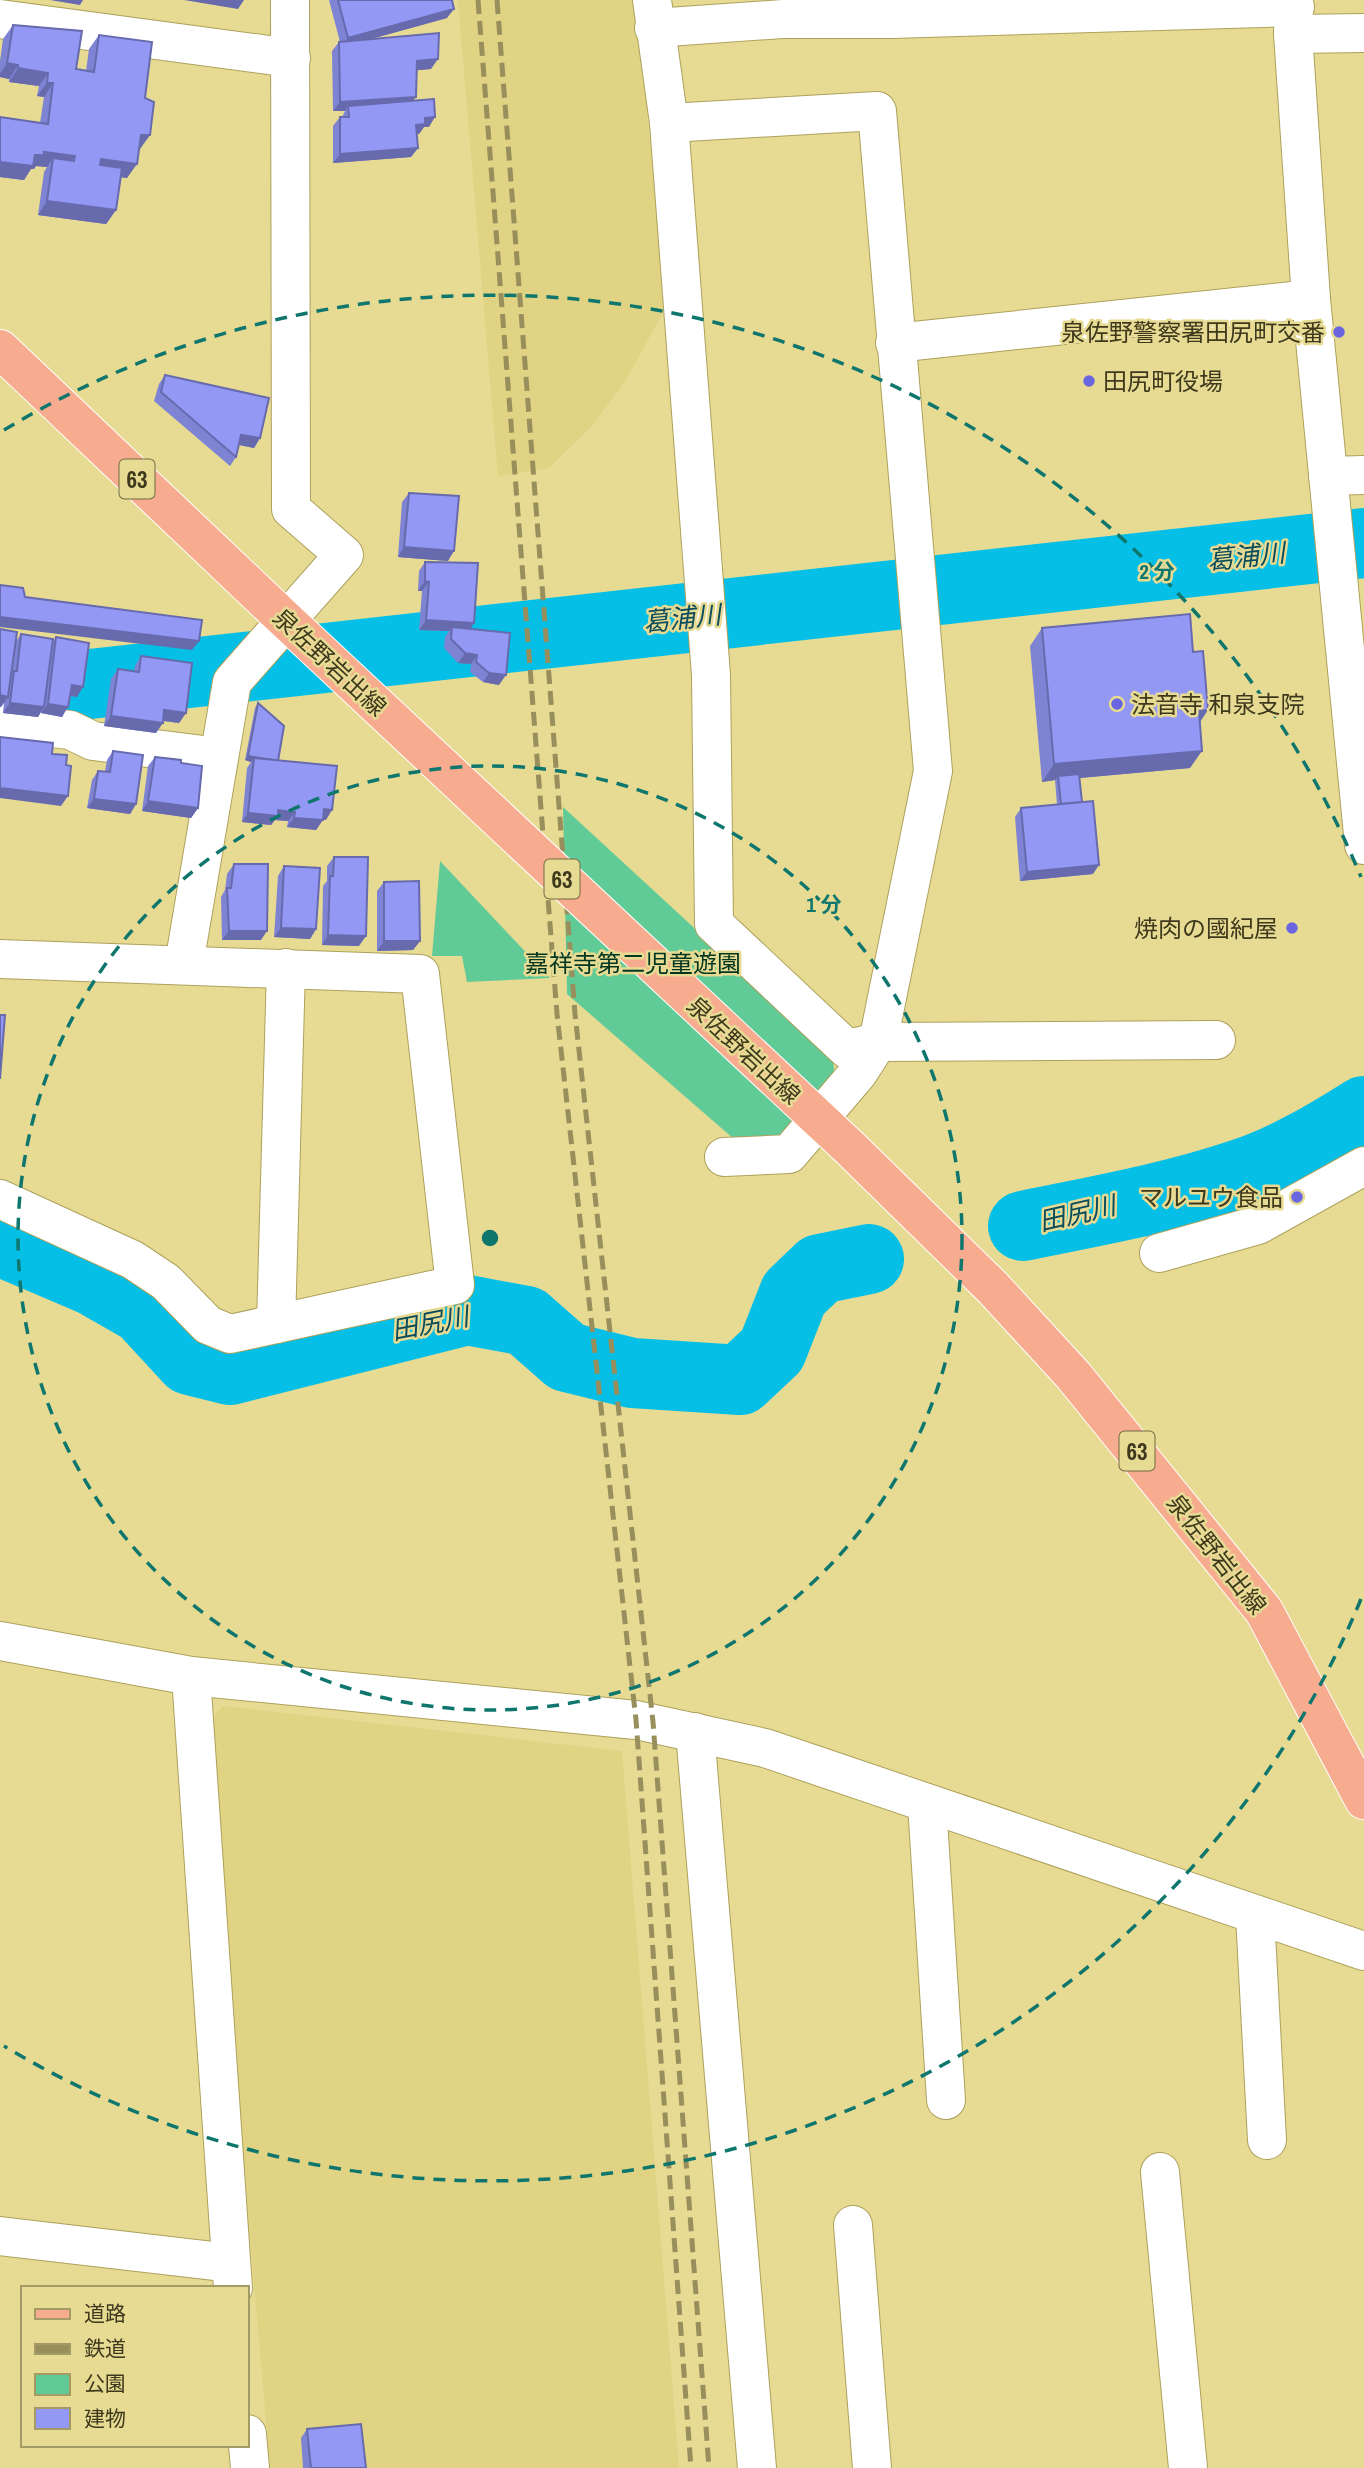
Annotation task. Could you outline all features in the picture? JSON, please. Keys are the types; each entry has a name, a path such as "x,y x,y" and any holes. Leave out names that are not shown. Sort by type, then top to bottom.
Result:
{"main road":[{"name":"泉佐野岩出線","path":"0,349 849,1148 993,1288 1073,1375 1264,1611 1364,1800"}],"street":[{"path":"184,964 232,682 344,555 290,509 290,0"},
{"path":"1216,1040 878,1041 847,1049 714,924 711,675 669,123 653,14 783,19 892,19 1294,14 1364,33"},
{"path":"1294,14 1311,299 1346,475 1364,845"},
{"path":"0,19 291,58"},
{"path":"669,123 877,111 933,771 878,1041 858,1073 789,1154 724,1157"},
{"path":"895,342 1311,299"},
{"path":"0,722 70,730 93,741 219,757"},
{"path":"0,959 420,974 455,1285 230,1335 208,1325 166,1282 133,1261 0,1199"},
{"path":"276,1324 286,968"},
{"path":"1159,1253 1258,1225 1364,1166"},
{"path":"0,1641 191,1676 636,1720 695,1732 765,1748 1364,1951"},
{"path":"0,2236 232,2276 191,1676"},
{"path":"695,1732 757,2468"},
{"path":"927,1804 946,2100"},
{"path":"1255,1915 1267,2140"},
{"path":"1160,2172 1188,2468"},
{"path":"853,2225 872,2468"},
{"path":"248,2445 250,2468"}],"shaded area":[{"path":"458,0 636,0 666,307 626,380 592,426 549,468 498,476"},
{"path":"223,1706 622,1751 679,2468 270,2468 206,1725"}],"green space":[{"name":"嘉祥寺第二児童遊園","path":"563,807 833,1056 836,1098 791,1149 742,1146 567,994"},
{"path":"440,861 550,978 467,982 462,956 432,956"}],"building":[{"path":"338,0 452,0 454,9 348,38"},
{"path":"13,25 82,31 76,69 94,72 99,35 152,42 145,98 154,102 150,135 141,135 137,164 101,159 100,165 122,168 116,210 47,201 53,158 74,161 75,156 44,152 44,155 35,155 33,166 0,162 0,117 48,124 53,83 47,83 48,73 18,68 18,65 7,63"},
{"path":"439,33 438,59 417,61 416,97 340,102 339,42"},
{"path":"434,99 435,117 425,118 425,124 416,125 418,148 340,154 340,117 349,117 348,106"},
{"path":"165,375 269,398 260,438 241,435 236,457 161,392"},
{"path":"409,493 459,496 454,551 404,547"},
{"path":"425,562 478,563 474,623 426,620 429,582 425,581"},
{"path":"0,585 23,588 25,597 202,620 199,641 0,617"},
{"path":"1190,614 1193,652 1203,651 1208,710 1199,711 1202,751 1054,764 1042,628"},
{"path":"452,627 510,633 506,675 489,673 476,662 477,655 465,653 451,639"},
{"path":"0,629 17,632 8,697 0,695"},
{"path":"21,634 53,639 44,707 10,703"},
{"path":"56,637 89,643 83,687 72,685 68,707 48,704"},
{"path":"141,656 192,663 186,713 164,710 163,723 111,716 118,669 139,672"},
{"path":"258,703 284,726 278,761 248,756"},
{"path":"0,737 53,743 52,754 67,755 66,765 71,766 68,796 0,788"},
{"path":"113,751 143,755 136,804 94,799 98,771 110,772"},
{"path":"155,757 202,766 198,808 148,801"},
{"path":"254,758 337,766 332,810 324,809 323,820 294,818 295,812 278,810 278,816 248,813"},
{"path":"1079,774 1082,802 1061,804 1058,776"},
{"path":"1093,801 1099,865 1027,872 1021,808"},
{"path":"334,857 368,857 366,936 328,935 330,876 333,876"},
{"path":"234,864 268,864 267,931 229,931 227,888 231,888"},
{"path":"284,866 320,868 316,929 281,928"},
{"path":"419,881 420,941 384,941 384,882"},
{"path":"0,1015 5,1015 0,1079"},
{"path":"361,2424 366,2468 311,2468 307,2429"}],"waterway":[{"name":"葛浦川","path":"0,694 1364,543"},
{"name":"田尻川","path":"1023,1226 1160,1197 1241,1174 1289,1154 1364,1111"},
{"name":"田尻川","path":"0,1241 94,1281 143,1309 190,1360 230,1370 467,1310 526,1321 567,1357 632,1373 740,1380 772,1350 794,1294 820,1269 869,1259"}],"railway":[{"path":"478,0 557,1014 636,1720 691,2468"},
{"path":"497,0 575,1014 653,1722 709,2468"}],"place":[{"name":"泉佐野警察署田尻町交番","path":"1339,332"},
{"name":"田尻町役場","path":"1089,381"},
{"name":"法音寺 和泉支院","path":"1117,704"},
{"name":"焼肉の國紀屋","path":"1292,928"},
{"name":"マルユウ食品","path":"1297,1197"}]}
